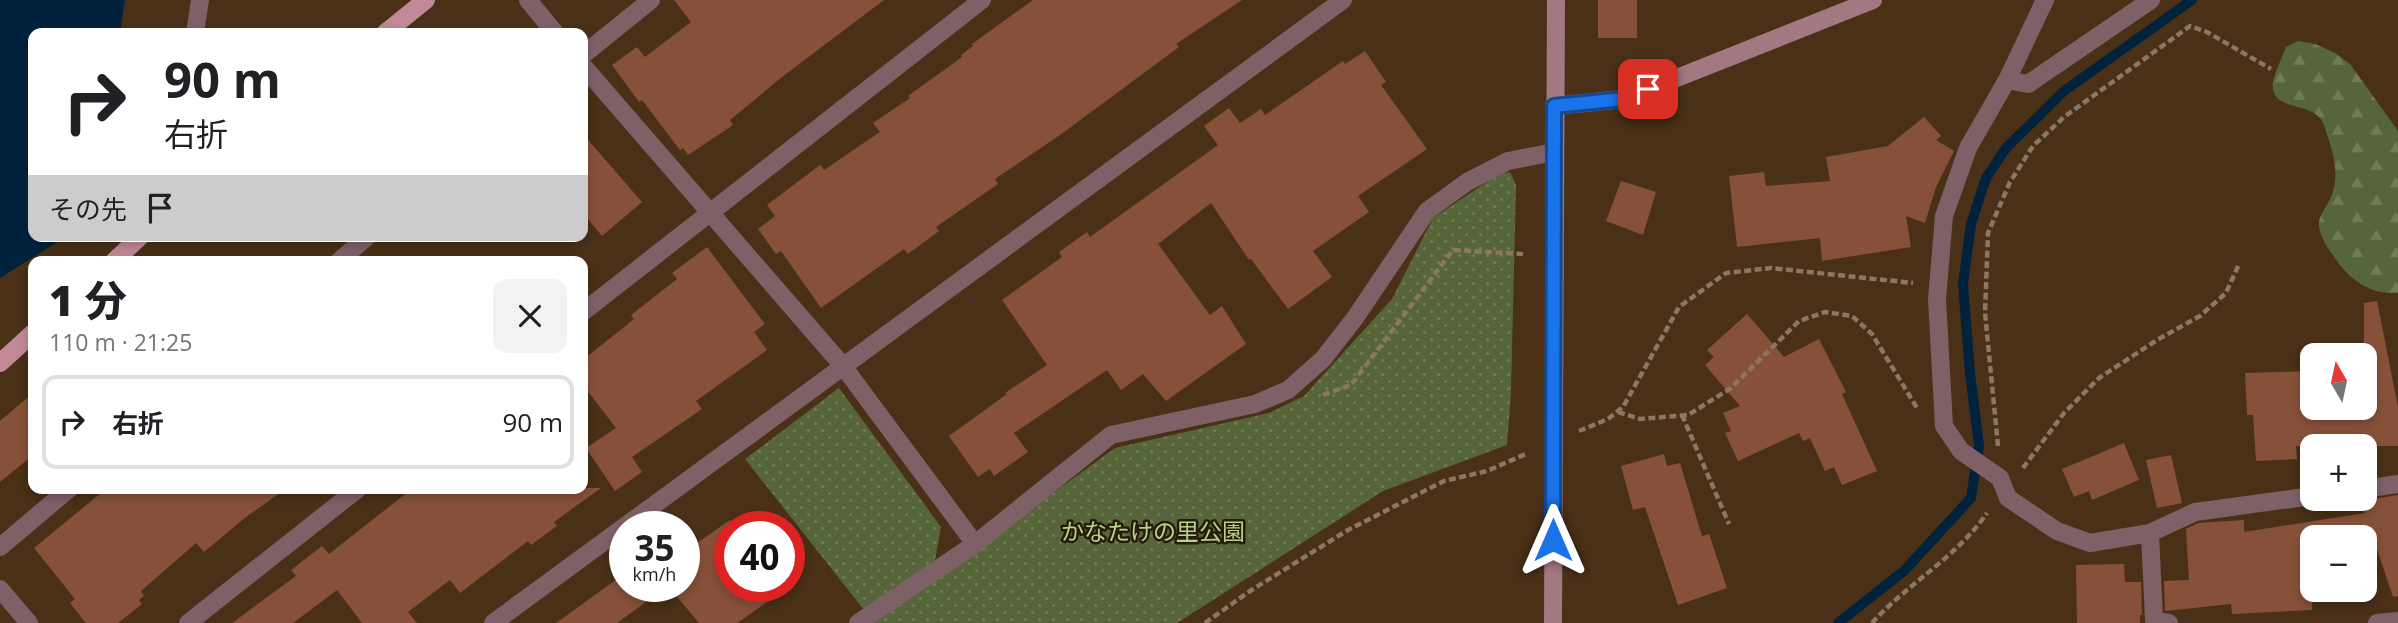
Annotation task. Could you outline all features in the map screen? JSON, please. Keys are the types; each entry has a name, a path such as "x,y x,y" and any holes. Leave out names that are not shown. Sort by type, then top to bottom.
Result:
{"main road":[{"path":"391,28 426,0"},
{"path":"119,256 135,242"},
{"path":"0,363 28,338"}],"street":[{"path":"196,28 200,0"},
{"path":"528,0 551,28"},
{"path":"588,51 651,0"},
{"path":"588,308 982,0"},
{"path":"493,623 1343,0"},
{"path":"1553,623 1556,0"},
{"path":"1554,106 1624,99 1873,0"},
{"path":"2045,0 2007,80 1968,148 1944,216 1937,299 1944,426 1961,451 2003,483 2008,498 2057,530 2090,543 2150,533 2194,512 2300,498"},
{"path":"2007,80 2028,84 2151,0"},
{"path":"588,72 843,366 975,544"},
{"path":"858,623 975,544 1111,435 1255,404 1288,390 1323,359 1427,211 1467,182 1508,161 1554,152"},
{"path":"345,256 361,242"},
{"path":"2377,487 2398,484"},
{"path":"0,547 62,494"},
{"path":"188,623 351,494"},
{"path":"2150,533 2154,620 2169,623"},
{"path":"0,589 29,623"},
{"path":"2377,623 2398,621"}],"path":[{"path":"2003,483 1985,313 1988,233 2010,182 2034,146 2064,117 2190,26 2207,32 2271,69"},
{"path":"1319,397 1351,385 1454,250 1523,254"},
{"path":"1872,623 1981,523 2003,483 2032,459 2064,413 2099,378 2200,316 2226,293 2239,264"},
{"path":"1575,433 1608,419 1623,407 1679,307 1726,273 1771,268 1938,286"},
{"path":"1617,412 1640,419 1688,415 1731,388 1799,321 1825,312 1852,316 1872,334 1913,403 1932,427 1944,426"},
{"path":"1682,415 1729,524"},
{"path":"1205,623 1250,591 1348,530 1444,481 1487,471 1531,452"}],"green space":[{"path":"2298,41 2315,44 2335,53 2350,64 2398,131 2398,293 2376,291 2350,276 2336,260 2322,236 2320,218 2331,197 2335,179 2334,161 2324,125 2312,112 2285,103 2278,99 2274,92 2274,78 2286,47"},
{"name":"かなたけの里公園","path":"1510,172 1516,185 1511,392 1507,445 1383,491 1177,623 874,623 1115,448 1269,413 1304,396 1392,299 1433,218 1499,174"},
{"path":"839,388 941,527 935,560 864,610 805,535 805,511 786,511 745,459"}],"water":[{"path":"0,0 125,0 121,28 28,28 28,242 57,242 35,256 28,256 28,260 0,278"}],"building":[{"path":"674,0 884,0 730,120 733,125 688,155 683,148 680,150 642,100 639,102 612,65 637,47 645,57 691,22"},
{"path":"1033,0 1242,0 1176,44 1179,47 1060,135 995,179 998,184 936,227 939,231 908,254 904,249 821,308 781,251 776,254 758,229 775,216 767,205 820,165 824,170 880,132 873,123 910,98 908,96 962,57 972,44"},
{"path":"1598,0 1637,0 1637,38 1598,38"},
{"path":"1365,51 1386,82 1381,85 1427,149 1358,196 1369,212 1313,251 1332,277 1288,309 1251,259 1249,260 1211,203 1158,244 1210,315 1222,306 1246,344 1166,401 1143,374 1121,390 1107,370 1014,433 1028,452 994,476 990,469 978,477 949,436 1047,365 1002,300 1062,257 1059,252 1087,232 1090,237 1218,145 1204,126 1229,108 1240,123 1261,109 1265,115 1343,61 1345,64"},
{"path":"1924,117 1941,136 1936,140 1954,151 1936,187 1925,223 1906,216 1911,247 1822,261 1820,238 1737,247 1729,176 1764,172 1766,186 1830,181 1826,157 1888,146"},
{"path":"588,140 642,202 602,236 588,219"},
{"path":"1621,181 1656,192 1643,235 1606,221"},
{"path":"707,247 765,324 754,332 767,350 696,401 702,409 632,457 642,472 615,491 588,451 588,447 616,428 588,392 588,356 634,319 631,315 677,279 672,273"},
{"path":"2377,301 2398,407 2398,446 2377,446 2377,434 2300,434 2300,446 2296,446 2297,459 2256,461 2253,415 2247,415 2245,373 2300,371 2300,420 2377,420 2377,343 2364,343 2364,303"},
{"path":"1747,314 1784,357 1819,339 1846,392 1842,394 1877,471 1842,485 1834,467 1825,471 1810,438 1803,441 1799,433 1738,461 1725,433 1731,431 1723,413 1740,406 1705,365 1714,357 1707,350"},
{"path":"28,397 28,459 0,482 0,421"},
{"path":"2124,443 2139,480 2092,500 2089,491 2074,497 2062,469"},
{"path":"1664,454 1667,466 1680,463 1702,536 1709,534 1727,588 1678,605 1645,507 1633,510 1621,466"},
{"path":"2171,455 2182,503 2157,508 2146,460"},
{"path":"588,488 601,488 554,522 557,526 531,545 528,541 460,593 450,580 408,612 417,623 362,623 337,590 293,623 232,623 296,576 291,570 322,546 329,554 405,494 588,494"},
{"path":"100,494 279,494 204,552 196,543 141,591 144,596 139,600 142,604 118,623 86,623 70,603 75,599 34,548"},
{"path":"2398,495 2398,596 2393,597 2377,549 2377,525 2300,525 2300,602 2312,602 2312,610 2232,614 2231,604 2165,611 2164,581 2189,580 2186,529 2198,523 2244,520 2244,532 2365,513 2364,511 2377,511 2377,498"},
{"path":"714,531 714,602 767,602 737,623 699,623 681,602 700,602 700,541"},
{"path":"2124,564 2125,582 2141,582 2140,623 2077,623 2076,565"},
{"path":"609,585 609,602 646,602 617,623 556,623"}],"waterway":[{"path":"1838,623 1904,571 1971,498 1979,446 1963,284 1971,224 1986,178 2006,148 2064,91 2192,0"}],"route":[{"path":"1553,540 1554,106 1624,99 1648,89"}]}
